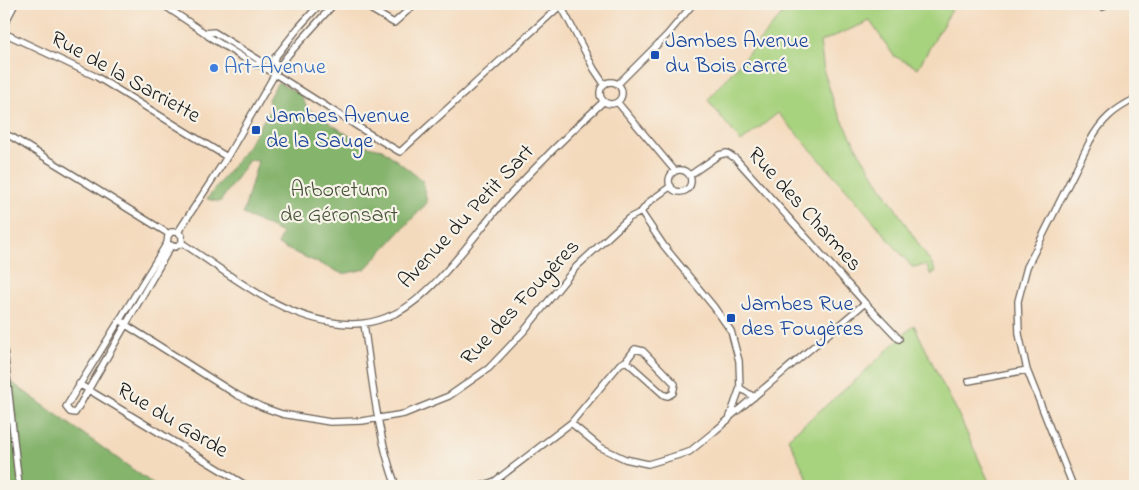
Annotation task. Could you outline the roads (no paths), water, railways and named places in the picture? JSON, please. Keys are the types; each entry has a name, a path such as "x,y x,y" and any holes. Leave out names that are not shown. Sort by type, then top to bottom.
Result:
{"street":[{"path":"4,25 15,4"},
{"path":"162,4 205,33 214,32 259,60 260,65 400,152 560,5 604,84"},
{"path":"279,67 273,60 320,4"},
{"path":"169,234 178,232 227,157 279,67 334,4"},
{"path":"362,4 394,22 415,4"},
{"path":"618,84 667,35 693,4"},
{"name":"Rue de la Sarriette","path":"4,33 97,77 227,157"},
{"path":"614,82 618,84 622,90 622,97 618,103 608,105 603,102 600,97 600,90 604,84 614,82"},
{"path":"1073,486 1027,370 1019,334 1018,301 1027,267 1097,128 1112,112 1135,98"},
{"name":"Avenue du Petit Sart","path":"182,243 277,304 298,313 330,322 364,324 394,314 425,293 505,200 603,102"},
{"path":"618,103 675,171"},
{"path":"4,134 12,137 169,234"},
{"name":"Rue des Charmes","path":"690,175 719,155 727,153 736,159 898,339"},
{"path":"683,170 690,175 691,184 686,190 677,191 671,186 670,178 675,171 683,170"},
{"name":"Rue des Fougères","path":"120,319 238,395 268,409 298,417 330,422 362,421 404,414 449,396 489,368 524,331 576,267 629,218 641,212 649,202 671,186"},
{"path":"641,212 664,246 714,307 731,331 739,361 740,388 728,419"},
{"path":"169,244 175,247 182,243 182,236 178,232"},
{"path":"169,234 169,244 126,324 75,413 70,412 66,407 79,384 169,244"},
{"name":"Rue des Charmes","path":"571,423 600,448 625,459 648,464 689,452 865,303"},
{"path":"364,324 378,417 388,466 396,486"},
{"path":"4,349 19,486"},
{"path":"481,486 495,481 571,423 620,364 626,361 635,349 644,351 675,384 673,393 668,396 664,395 626,361"},
{"path":"969,381 1027,370"},
{"name":"Rue du Garde","path":"79,384 247,486"},
{"path":"740,388 754,397"},
{"path":"495,481 500,486"}],"place":[{"name":"Jambes Avenue du Bois carré","path":"655,55"},
{"name":"Art-Avenue","path":"214,68"},
{"name":"Jambes Avenue de la Sauge","path":"256,130"},
{"name":"Jambes Rue des Fougères","path":"731,318"}],"park label":[{"name":"Arboretum de Géronsart","path":"339,204"}]}
